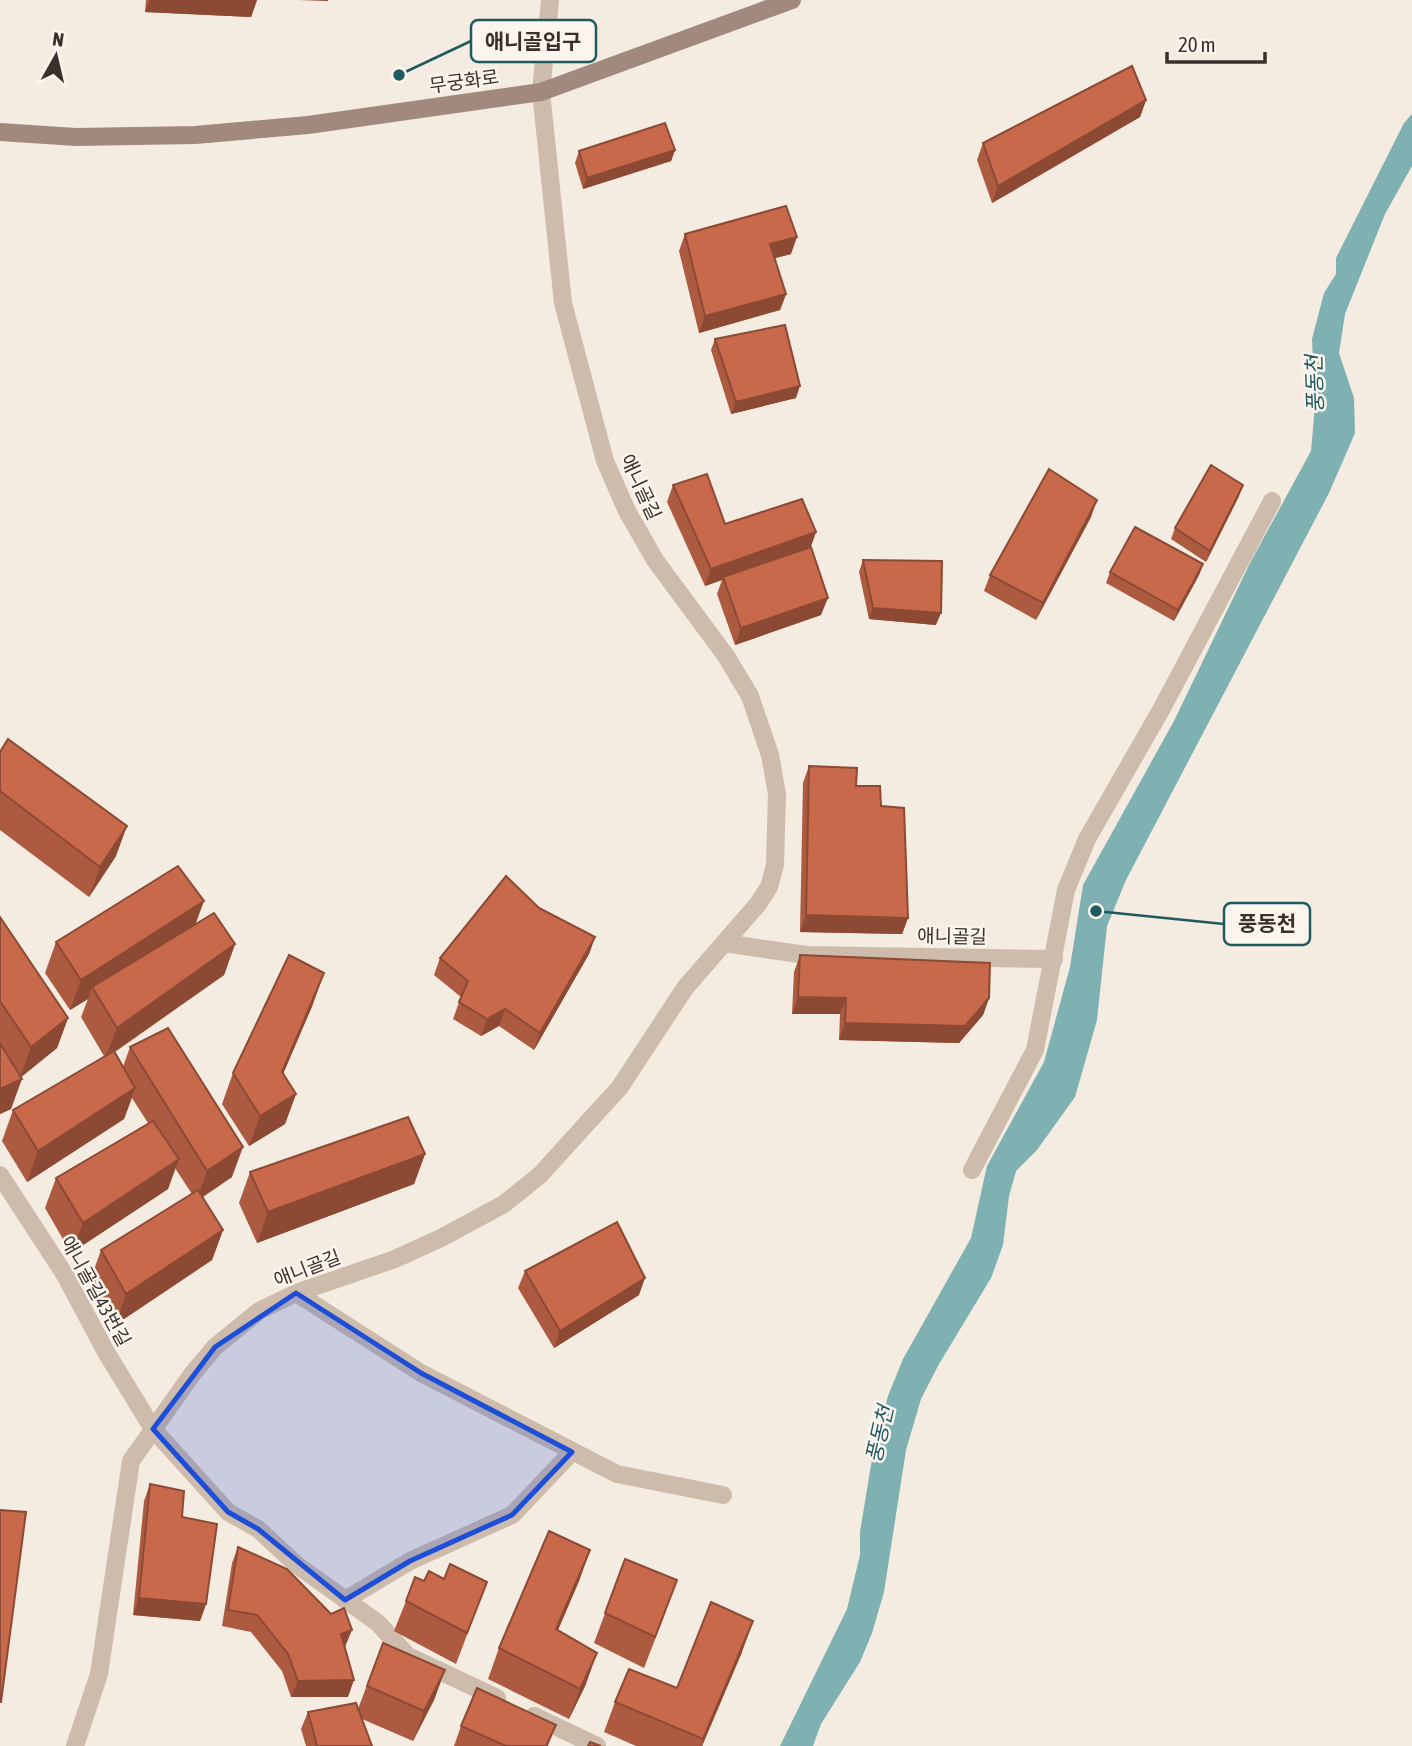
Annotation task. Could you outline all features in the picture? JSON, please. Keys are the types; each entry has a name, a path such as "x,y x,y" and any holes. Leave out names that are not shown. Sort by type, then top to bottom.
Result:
{"main road":[{"name":"무궁화로","path":"0,132 76,136 195,135 308,125 541,92 793,0"}],"street":[{"name":"애니골길","path":"75,1746 99,1674 131,1461 215,1347 259,1311 296,1293 395,1259 441,1238 504,1204 540,1175 620,1087 673,1004 758,904 769,887 775,865 777,794 770,755 750,696 726,656 643,541 605,461 563,303 541,92 550,0"},
{"path":"972,1170 1035,1050 1066,890 1087,839 1161,710 1272,501"},
{"name":"애니골길","path":"724,943 806,955 1054,959"},
{"name":"애니골길43번길","path":"0,1175 65,1275 106,1352 153,1429 228,1512 258,1529 296,1565 379,1623 408,1656 597,1746"},
{"path":"296,1293 421,1373 617,1474 723,1495"},
{"path":"345,1600 410,1561 512,1515 572,1452"}],"highlighted area":[{"path":"296,1293 421,1373 572,1452 512,1515 410,1561 345,1600 258,1529 228,1512 153,1429 215,1347"}],"water":[{"path":"1412,114 1412,166 1385,214 1345,314 1339,353 1354,398 1355,433 1329,493 1126,880 1107,926 1097,1020 1075,1097 1037,1150 1016,1171 1009,1196 1003,1245 991,1278 921,1399 906,1450 884,1592 860,1662 821,1724 813,1746 780,1746 847,1609 860,1555 860,1532 873,1453 888,1396 903,1359 971,1238 987,1166 1044,1062 1070,967 1083,885 1174,721 1250,563 1311,451 1315,406 1312,339 1324,293 1336,274 1336,258 1404,123"}],"building":[{"path":"1132,66 1146,100 998,186 983,143"},
{"path":"665,123 675,150 587,178 579,151"},
{"path":"786,206 797,237 770,244 786,294 705,316 685,234"},
{"path":"785,325 800,386 736,402 715,339"},
{"path":"1211,465 1243,485 1210,551 1175,528"},
{"path":"1049,469 1097,500 1043,603 990,575"},
{"path":"707,474 725,524 802,499 816,532 711,569 673,485"},
{"path":"1135,527 1203,564 1178,610 1110,572"},
{"path":"811,547 828,598 741,628 723,577"},
{"path":"863,560 942,561 941,613 873,608"},
{"path":"8,739 127,826 100,867 0,791 0,752"},
{"path":"809,766 857,768 856,786 880,786 881,806 904,808 908,918 806,915"},
{"path":"178,866 204,901 81,980 56,942"},
{"path":"506,876 539,908 595,937 540,1033 505,1009 487,1019 459,1002 468,981 440,958"},
{"path":"214,913 235,944 117,1028 92,987"},
{"path":"0,917 68,1018 31,1047 0,1001"},
{"path":"289,955 324,973 282,1072 296,1094 260,1116 233,1073"},
{"path":"800,955 990,963 989,998 965,1026 845,1023 846,998 798,997"},
{"path":"168,1028 243,1147 207,1171 130,1047"},
{"path":"0,1043 22,1079 0,1089"},
{"path":"114,1051 135,1088 38,1151 13,1110"},
{"path":"408,1117 425,1154 268,1212 250,1172"},
{"path":"153,1121 179,1159 83,1223 56,1178"},
{"path":"198,1190 223,1230 126,1294 101,1250"},
{"path":"617,1222 645,1278 560,1331 525,1271"},
{"path":"150,1484 184,1491 182,1517 217,1524 206,1604 139,1598"},
{"path":"0,1510 26,1512 1,1702 0,1702"},
{"path":"549,1531 590,1550 556,1629 597,1653 580,1689 499,1648"},
{"path":"238,1547 287,1569 331,1614 344,1608 352,1630 341,1634 354,1680 298,1681 288,1654 257,1615 228,1610"},
{"path":"625,1559 677,1580 655,1637 605,1613"},
{"path":"450,1564 487,1582 467,1633 406,1601 415,1577 424,1581 429,1571 444,1579"},
{"path":"711,1602 753,1621 703,1739 615,1702 629,1669 677,1688"},
{"path":"383,1643 445,1670 424,1711 367,1686"},
{"path":"477,1688 556,1725 546,1746 506,1746 461,1726"},
{"path":"356,1703 372,1746 317,1746 308,1712"}],"place":[{"name":"애니골입구","path":"399,75"},
{"name":"풍동천","path":"1096,911"}]}
